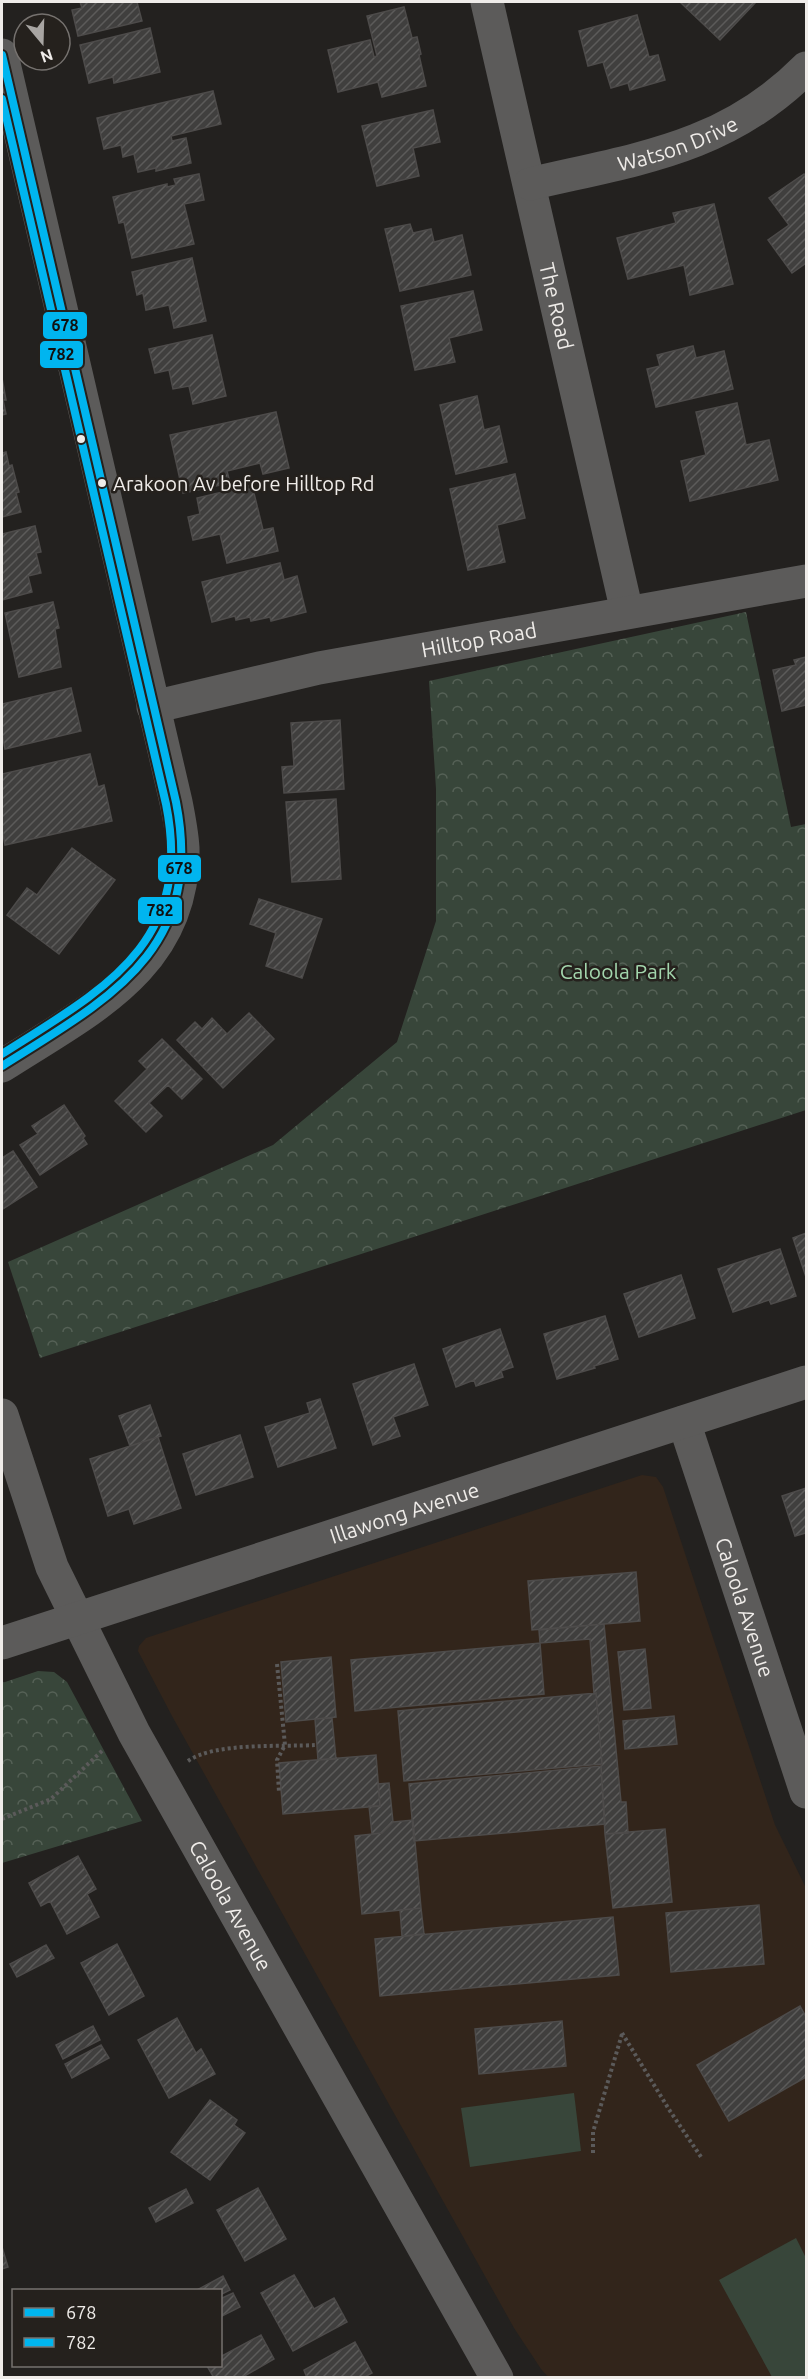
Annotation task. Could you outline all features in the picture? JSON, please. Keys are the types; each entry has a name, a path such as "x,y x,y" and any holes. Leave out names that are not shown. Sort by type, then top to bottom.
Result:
{"street":[{"name":"The Road","path":"487,2 627,612"},
{"path":"2,56 176,802 183,846 178,887 167,922 144,962 114,993 2,1066"},
{"name":"Watson Drive","path":"530,184 655,155 707,137 744,119 772,100 807,68"},
{"name":"Hilltop Road","path":"153,707 318,668 807,581"},
{"name":"Illawong Avenue","path":"2,1643 807,1382"},
{"name":"Caloola Avenue","path":"2,1415 52,1567 134,1733 497,2378"},
{"name":"Caloola Avenue","path":"684,1422 807,1792"}],"path":[{"path":"277,1664 285,1745 278,1760 279,1792"},
{"path":"2,1819 51,1799 102,1750 134,1733"},
{"path":"187,1761 197,1755 215,1751 285,1745 316,1745"},
{"path":"592,2153 593,2132 622,2033 701,2157"}],"shaded area":[{"path":"642,1475 656,1477 663,1487 775,1825 806,1888 806,2377 549,2378 514,2328 172,1716 138,1651 146,1638"}],"green space":[{"name":"Caloola Park","path":"746,612 791,827 806,824 806,1110 40,1358 8,1262 273,1145 397,1042 436,921 436,789 429,681"},
{"path":"38,1671 54,1672 67,1682 142,1821 2,1863 2,1683"},
{"path":"574,2093 581,2151 470,2167 461,2108"},
{"path":"796,2238 806,2258 806,2377 772,2377 719,2280"}],"building":[{"path":"80,2 137,2 142,21 78,36 72,10 82,8"},
{"path":"680,2 756,2 720,40"},
{"path":"404,7 412,38 417,37 426,86 382,97 378,82 338,92 328,50 370,40 374,57 377,56 367,16"},
{"path":"637,15 649,57 658,55 665,80 630,90 628,83 611,88 603,62 588,66 579,31"},
{"path":"150,28 160,72 114,83 113,77 89,83 80,45"},
{"path":"213,91 221,124 171,136 172,141 186,138 191,163 156,171 156,168 138,172 134,154 123,157 121,145 104,149 97,118"},
{"path":"433,110 440,142 413,148 419,176 377,186 362,126"},
{"path":"199,174 204,200 184,204 194,244 132,258 124,222 119,223 113,197 167,184 167,187 176,185 174,179"},
{"path":"804,174 806,177 806,263 792,273 768,240 789,225 769,198"},
{"path":"714,204 733,284 690,295 684,265 628,279 617,238 676,223 673,213"},
{"path":"410,224 413,233 431,229 434,242 462,235 471,275 400,291 385,229"},
{"path":"192,258 206,321 174,328 169,305 146,310 143,293 137,295 132,272"},
{"path":"473,291 482,330 449,338 455,362 415,370 401,306"},
{"path":"212,335 226,396 193,404 189,386 173,389 169,370 155,373 149,349"},
{"path":"693,346 696,358 724,351 733,389 656,407 647,369 660,366 657,355"},
{"path":"2,378 6,414 2,415"},
{"path":"477,396 484,430 499,426 507,462 456,474 440,405"},
{"path":"737,403 746,445 769,440 778,480 690,501 681,461 706,455 696,412"},
{"path":"276,412 289,468 263,474 260,463 227,471 230,483 183,493 170,435"},
{"path":"6,452 19,492 16,493 21,512 2,517 2,453"},
{"path":"515,474 525,518 497,525 505,562 468,570 450,489"},
{"path":"252,485 263,530 273,528 278,551 227,563 220,534 193,540 188,517 200,514 197,498"},
{"path":"35,526 41,552 36,553 41,573 28,576 32,592 2,600 2,534"},
{"path":"280,563 284,580 297,576 306,612 271,621 270,617 251,621 250,617 236,620 235,616 212,622 202,582"},
{"path":"53,602 59,628 55,629 61,667 19,677 5,613"},
{"path":"806,657 806,705 782,711 773,670 796,665 794,660"},
{"path":"71,688 81,731 5,749 2,734 2,704"},
{"path":"340,720 344,789 284,793 282,767 294,766 291,723"},
{"path":"90,754 98,787 104,785 112,821 5,845 2,829 2,774"},
{"path":"336,799 341,879 292,882 286,802"},
{"path":"72,848 115,880 59,954 7,915 27,888 37,895"},
{"path":"259,899 322,919 302,978 266,966 276,933 250,924"},
{"path":"249,1013 274,1039 223,1088 177,1040 195,1022 202,1029 212,1018 227,1034"},
{"path":"162,1039 202,1079 182,1099 168,1085 149,1103 162,1116 146,1132 115,1101 147,1069 139,1061"},
{"path":"64,1105 85,1136 83,1138 87,1144 40,1175 20,1145 38,1134 32,1126"},
{"path":"13,1151 37,1187 3,1209 2,1158"},
{"path":"806,1233 806,1277 793,1238"},
{"path":"780,1249 796,1296 771,1304 769,1300 733,1312 718,1269"},
{"path":"681,1275 695,1318 639,1337 624,1294"},
{"path":"605,1316 618,1359 557,1379 544,1334"},
{"path":"500,1329 513,1367 501,1371 503,1377 476,1386 474,1380 456,1387 443,1349"},
{"path":"414,1364 428,1405 393,1417 400,1436 373,1445 353,1384"},
{"path":"320,1399 336,1448 278,1467 265,1427 310,1413 307,1403"},
{"path":"150,1405 161,1436 130,1446 119,1416"},
{"path":"240,1435 253,1477 196,1495 183,1454"},
{"path":"158,1437 181,1508 134,1524 129,1509 108,1516 90,1459"},
{"path":"806,1488 806,1533 795,1536 782,1496"},
{"path":"636,1572 640,1621 532,1630 528,1581"},
{"path":"604,1624 621,1802 626,1802 628,1833 605,1834 602,1764 590,1639 540,1643 539,1630"},
{"path":"540,1643 544,1694 355,1711 351,1660"},
{"path":"645,1649 651,1708 624,1710 618,1652"},
{"path":"331,1657 336,1717 286,1722 281,1662"},
{"path":"596,1693 602,1764 404,1781 398,1711"},
{"path":"674,1716 677,1744 625,1749 623,1721"},
{"path":"332,1718 336,1759 318,1760 315,1719"},
{"path":"376,1755 380,1806 283,1814 279,1763"},
{"path":"601,1766 605,1824 414,1841 409,1784"},
{"path":"389,1783 393,1822 382,1833 372,1834 369,1806 380,1806 378,1784"},
{"path":"413,1820 421,1908 362,1914 355,1836 382,1833 393,1822"},
{"path":"665,1829 672,1902 613,1908 605,1834"},
{"path":"78,1856 96,1889 87,1894 99,1917 67,1934 50,1901 41,1906 29,1883"},
{"path":"759,1905 764,1964 671,1972 666,1913"},
{"path":"421,1908 424,1934 402,1936 400,1910"},
{"path":"613,1917 619,1975 380,1996 375,1939"},
{"path":"117,1944 144,1996 109,2015 81,1963"},
{"path":"46,1945 54,1958 17,1977 10,1964"},
{"path":"800,2006 806,2017 806,2077 729,2121 697,2065"},
{"path":"177,2018 196,2053 201,2049 215,2074 169,2098 138,2040"},
{"path":"562,2021 566,2066 479,2074 475,2029"},
{"path":"93,2026 100,2040 63,2059 56,2045"},
{"path":"101,2045 109,2058 72,2078 65,2064"},
{"path":"210,2100 237,2120 234,2125 245,2133 210,2180 171,2152"},
{"path":"258,2188 286,2239 245,2261 217,2210"},
{"path":"186,2189 193,2203 156,2222 149,2208"},
{"path":"2,2247 8,2267 2,2269"},
{"path":"294,2275 314,2309 334,2298 347,2322 293,2351 261,2293"},
{"path":"223,2276 230,2290 222,2294 222,2289 199,2289"},
{"path":"233,2293 240,2307 222,2316 222,2298"},
{"path":"261,2335 274,2359 241,2378 214,2378 208,2367 222,2367 222,2356"},
{"path":"355,2342 372,2373 363,2378 307,2378 304,2370"}],"transit line":[{"name":"678","path":"2,55 176,802 181,853 176,896 162,933 140,964 112,992 79,1017 2,1066"},
{"name":"782","path":"2,99 166,804 171,852 167,893 153,927 133,957 106,983 75,1007 2,1054"}],"place":[{"name":"Arakoon Av before Hilltop Rd","path":"102,483"}]}
